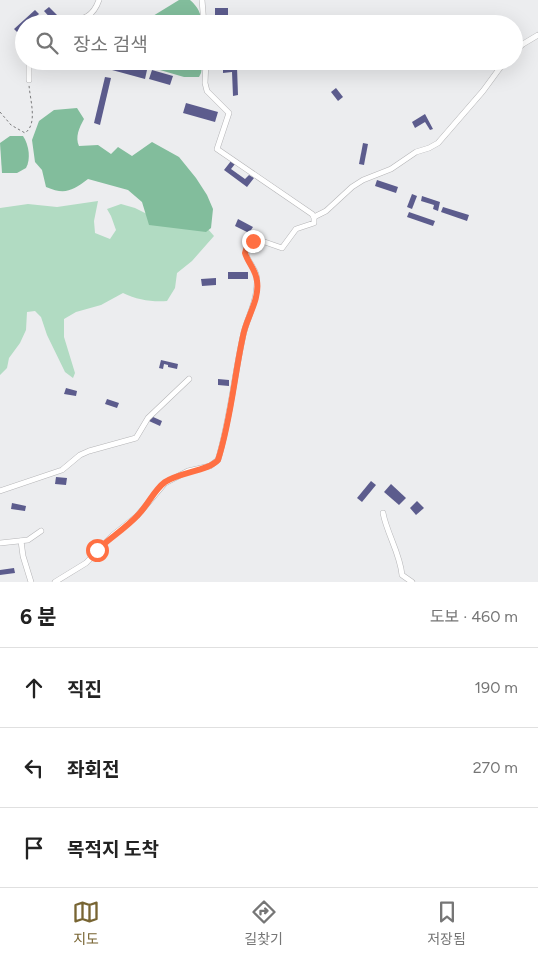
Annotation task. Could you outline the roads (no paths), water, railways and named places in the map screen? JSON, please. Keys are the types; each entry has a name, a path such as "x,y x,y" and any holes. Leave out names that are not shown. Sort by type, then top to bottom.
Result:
{"street":[{"path":"89,15 96,8 99,0"},
{"path":"202,0 203,15"},
{"path":"523,44 538,35"},
{"path":"29,70 29,80"},
{"path":"55,582 86,563 113,535 137,516 164,483 188,471 210,466 218,460 243,335 252,312 258,282 256,272 247,259 246,248 248,243 259,240 282,248 296,229 314,223 312,214 217,149 229,113 207,91 206,70"},
{"path":"314,217 326,211 352,187 363,180 391,169 416,152 438,143 483,91 498,70"},
{"path":"0,491 62,470 80,455 89,451 136,438 148,418 189,379"},
{"path":"383,513 388,533 399,558 402,575 412,582"},
{"path":"0,543 28,540 40,531"},
{"path":"21,541 23,556 31,582"}]}
